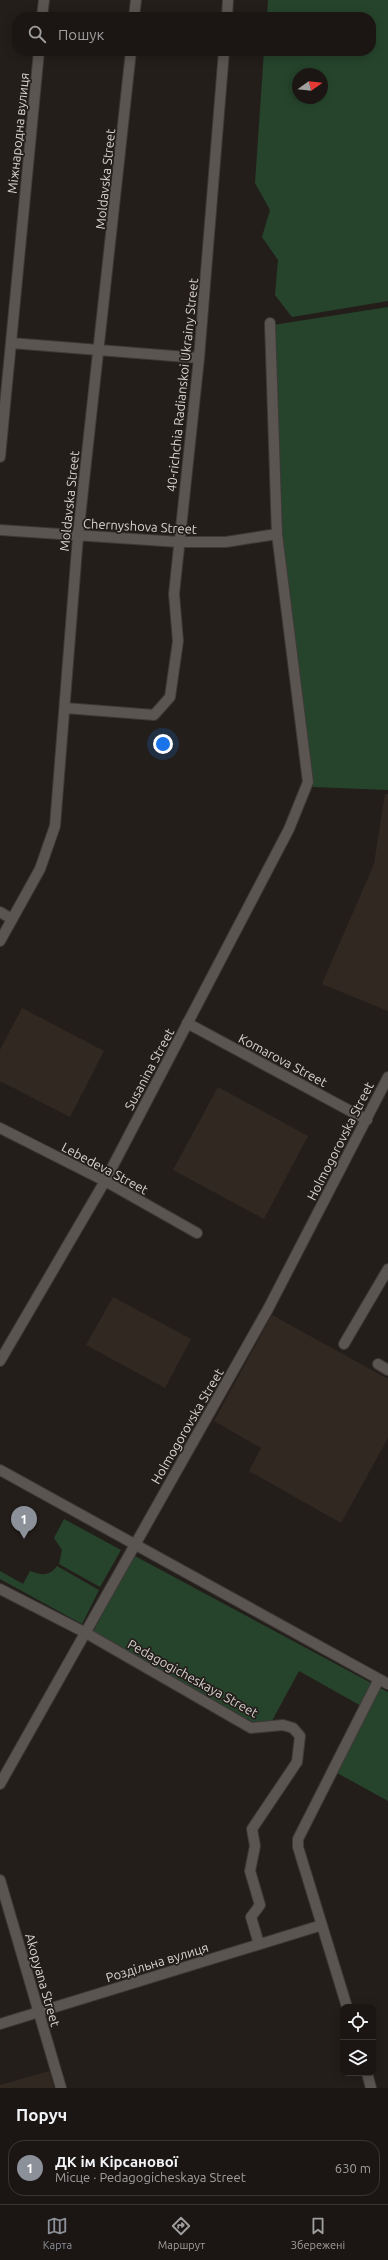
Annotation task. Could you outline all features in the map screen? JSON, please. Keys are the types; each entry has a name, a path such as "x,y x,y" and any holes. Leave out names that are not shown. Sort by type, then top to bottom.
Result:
{"street":[{"path":"43,12 44,0"},
{"path":"135,12 136,0"},
{"path":"227,12 228,0"},
{"name":"Міжнародна вулиця","path":"0,457 39,56"},
{"name":"Moldavska Street","path":"0,941 40,869 55,826 78,536 130,56"},
{"name":"40-richchia Radianskoi Ukrainy Street","path":"65,708 154,715 170,697 178,641 174,594 199,358 224,56"},
{"path":"270,323 278,534"},
{"path":"11,343 199,358"},
{"name":"Chernyshova Street","path":"0,530 179,542 226,542 278,534"},
{"name":"Susanina Street","path":"0,1361 105,1181 289,829 308,782 278,534"},
{"path":"0,912 12,919"},
{"name":"Komarova Street","path":"187,1023 366,1120"},
{"name":"Holmogorovska Street","path":"0,1784 86,1633 134,1544 268,1309 388,1077"},
{"name":"Lebedeva Street","path":"0,1128 105,1181 197,1233"},
{"path":"344,1344 388,1269"},
{"path":"378,1364 388,1370"},
{"path":"0,1470 383,1682 298,1839 298,1847 346,2004"},
{"name":"Pedagogicheskaya Street","path":"0,1589 86,1633 251,1728 283,1725 293,1728 300,1736 297,1762 252,1829 255,1846 250,1871 260,1905 251,1917 258,1944"},
{"name":"Akopyana Street","path":"0,1880 4,1909 39,2012 61,2088"},
{"name":"Роздільна вулиця","path":"0,2024 322,1925"},
{"path":"368,2076 371,2088"}],"shaded area":[{"path":"385,794 388,794 388,1011 322,984 374,864"},
{"path":"22,1008 104,1051 70,1117 0,1081 0,1050"},
{"path":"218,1087 308,1136 264,1219 173,1170"},
{"path":"113,1297 191,1339 165,1388 86,1345"},
{"path":"272,1315 388,1379 388,1438 341,1523 249,1471 261,1448 214,1421"},
{"path":"49,2071 54,2088 0,2088 0,2085"}],"green space":[{"path":"268,0 388,0 388,301 292,317 275,295 278,260 262,237 270,210 255,183 264,56 376,56 376,12 267,12"},
{"path":"388,307 388,790 313,787 281,544 273,325"},
{"path":"64,1519 121,1550 100,1587 59,1564 62,1550 54,1538"},
{"path":"133,1555 388,1692 388,1801 330,1769 363,1707 299,1671 267,1730 93,1632"},
{"path":"57,1566 99,1590 82,1624 0,1579 0,1571 23,1584 30,1571 45,1574 54,1570"}],"place":[{"name":"ДК ім Кірсанової","path":"24,1539"}]}
